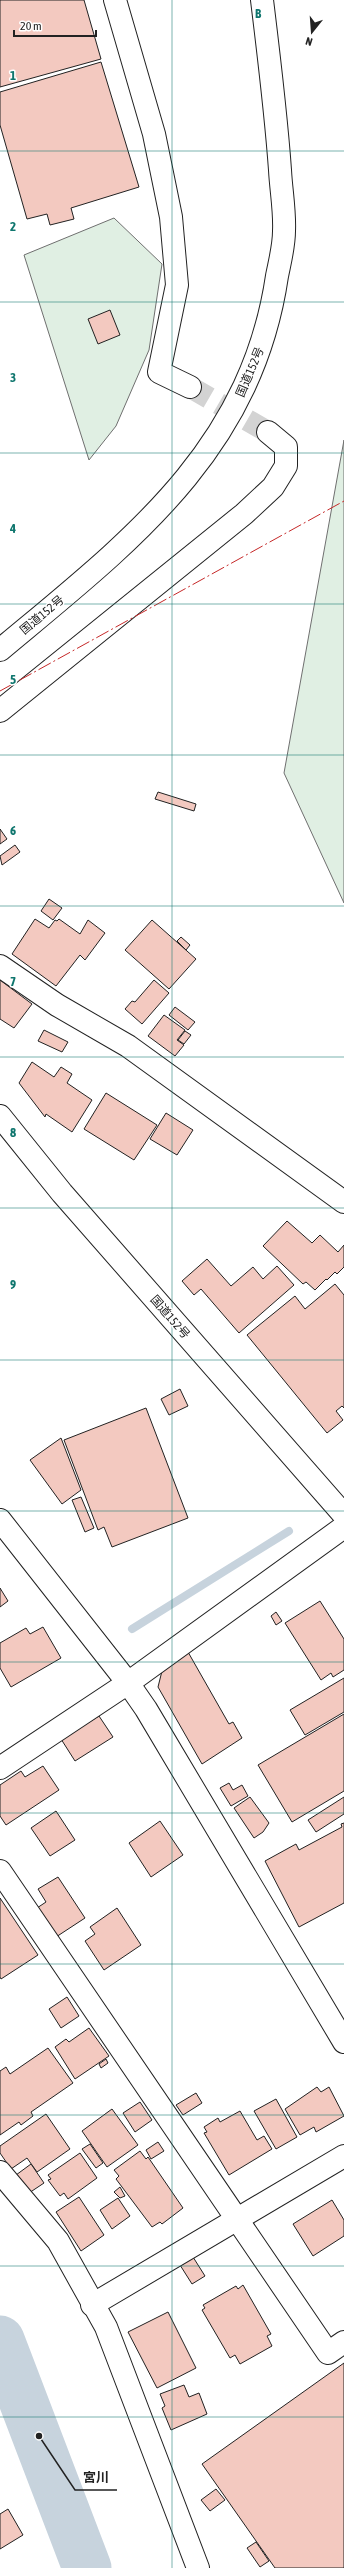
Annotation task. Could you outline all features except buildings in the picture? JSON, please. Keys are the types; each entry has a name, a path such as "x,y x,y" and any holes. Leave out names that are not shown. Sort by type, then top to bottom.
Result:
{"main road":[{"path":"115,0 154,134 170,217 178,285 159,372 190,387"},
{"name":"国道152号","path":"0,650 100,567 180,488 212,445 238,401 258,358 273,303 284,231 276,116 262,0"},
{"path":"0,711 244,514 273,487 286,466 286,446 268,432"},
{"path":"0,966 57,1005 128,1046 344,1202"},
{"name":"国道152号","path":"0,1116 62,1193 344,1516"},
{"path":"0,1520 128,1683 344,2042"},
{"path":"0,1768 128,1683 344,1527"},
{"path":"0,1871 328,2353 344,2342"},
{"path":"92,2305 344,2156"},
{"path":"0,2172 58,2241 92,2305 106,2327 198,2568"}],"green space":[{"path":"114,218 162,264 149,350 116,426 89,460 24,255"},
{"path":"344,440 344,903 284,773"}],"waterway":[{"path":"132,1629 289,1531"},
{"path":"0,2340 87,2568"}],"tunnel":[{"path":"190,387 268,432"}],"power":[{"path":"0,691 344,501"}],"place":[{"name":"宮川","path":"39,2436"}]}
